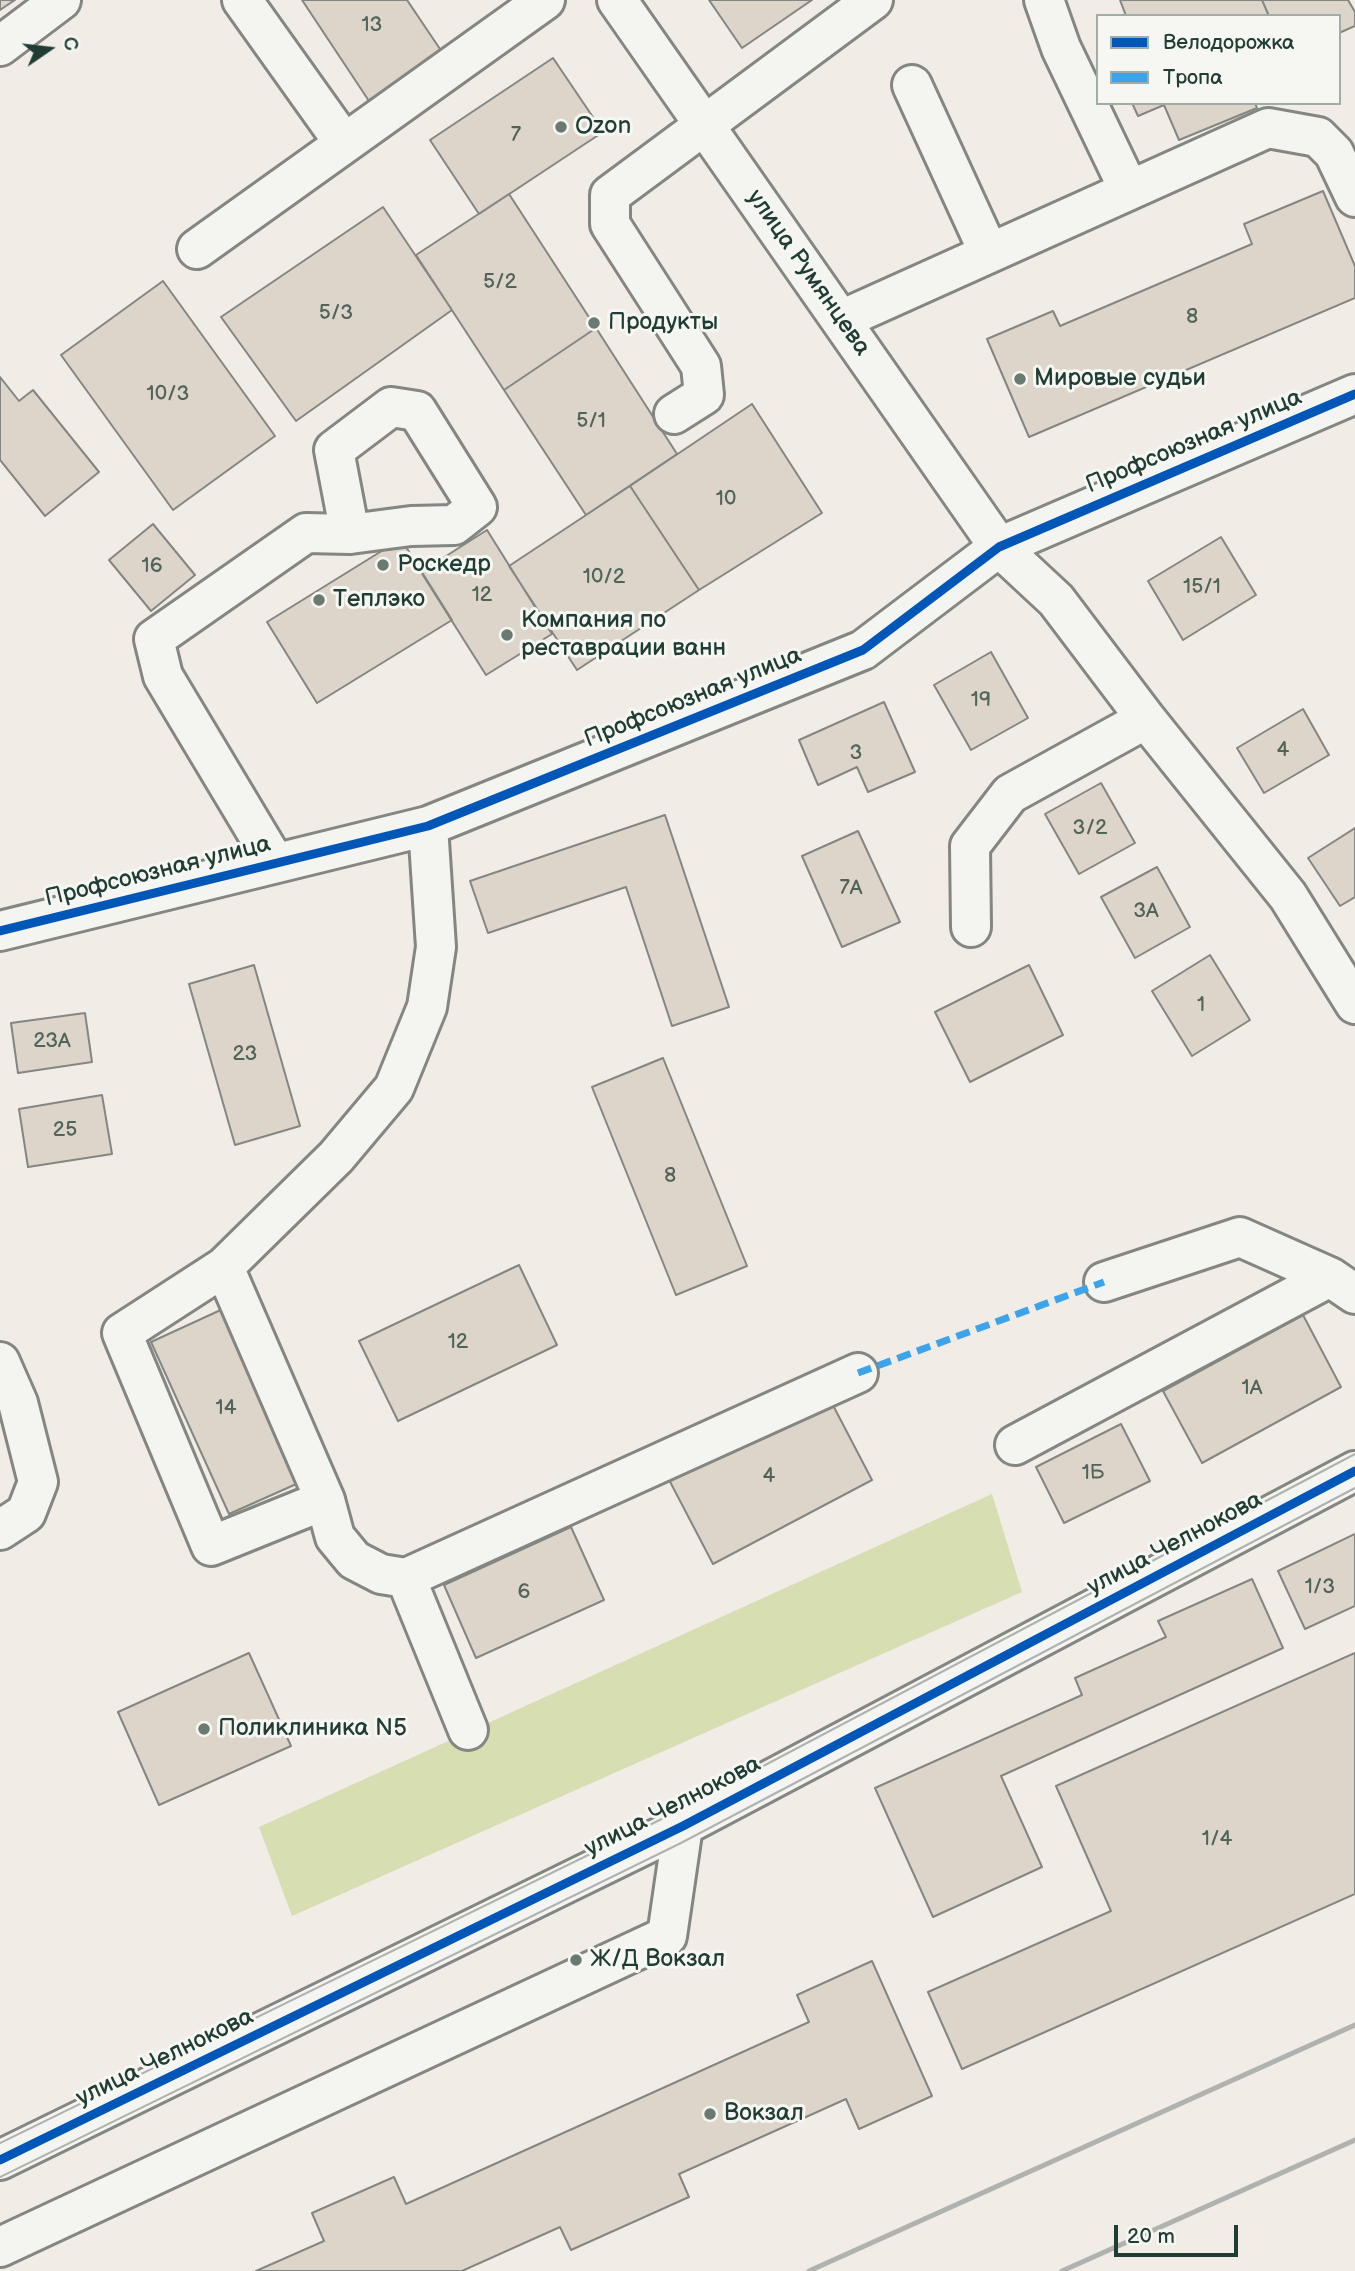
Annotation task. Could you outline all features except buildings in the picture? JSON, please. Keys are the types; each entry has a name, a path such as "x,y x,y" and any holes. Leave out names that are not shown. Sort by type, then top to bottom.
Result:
{"street":[{"path":"0,47 61,0"},
{"path":"242,0 344,143"},
{"path":"197,249 545,0"},
{"name":"улица Румянцева","path":"617,0 999,547 1056,600 1146,719 1288,896 1355,1004"},
{"path":"674,414 704,395 701,366 610,224 610,195 873,0"},
{"path":"1044,0 1061,48 1129,190"},
{"path":"912,85 989,253"},
{"path":"841,320 1268,128 1318,137 1334,153 1355,197"},
{"name":"Профсоюзная улица","path":"0,931 428,825 863,650 999,547 1355,394"},
{"path":"275,863 163,676 153,639 306,533 350,534"},
{"path":"971,928 970,846 1010,794 1146,719"},
{"path":"325,1500 211,1546 122,1333 224,1267 336,1157 394,1088 427,1007 436,947 428,825"},
{"path":"1104,1282 1240,1237 1342,1285"},
{"path":"224,1267 325,1500 335,1537 354,1560 381,1574 405,1578 858,1373"},
{"path":"1015,1445 1342,1285"},
{"path":"0,1362 18,1403 38,1482 26,1513 0,1530"},
{"name":"улица Челнокова","path":"0,2160 683,1826 1355,1471"},
{"path":"405,1578 468,1730"},
{"path":"0,2247 667,1936 683,1826"}],"green space":[{"path":"992,1494 1022,1592 292,1916 259,1827"}],"tram line":[{"path":"0,2143 676,1812 1355,1454"},
{"path":"0,2177 681,1843 1355,1488"}],"railway":[{"path":"809,2271 1355,2025"},
{"path":"1062,2271 1355,2140"}],"marked path":[{"path":"858,1373 1104,1282"}],"cycle path":[{"path":"0,931 428,826 863,650 999,547 1355,394"},
{"path":"0,2160 683,1826 1355,1471"}],"place":[{"name":"Ozon","path":"561,127"},
{"name":"Продукты","path":"594,323"},
{"name":"Мировые судьи","path":"1020,379"},
{"name":"Роскедр","path":"383,565"},
{"name":"Теплэко","path":"319,600"},
{"name":"Компания по реставрации ванн","path":"507,635"},
{"name":"Поликлиника N5","path":"204,1729"},
{"name":"Ж/Д Вокзал","path":"576,1960"},
{"name":"Вокзал","path":"710,2114"}]}
